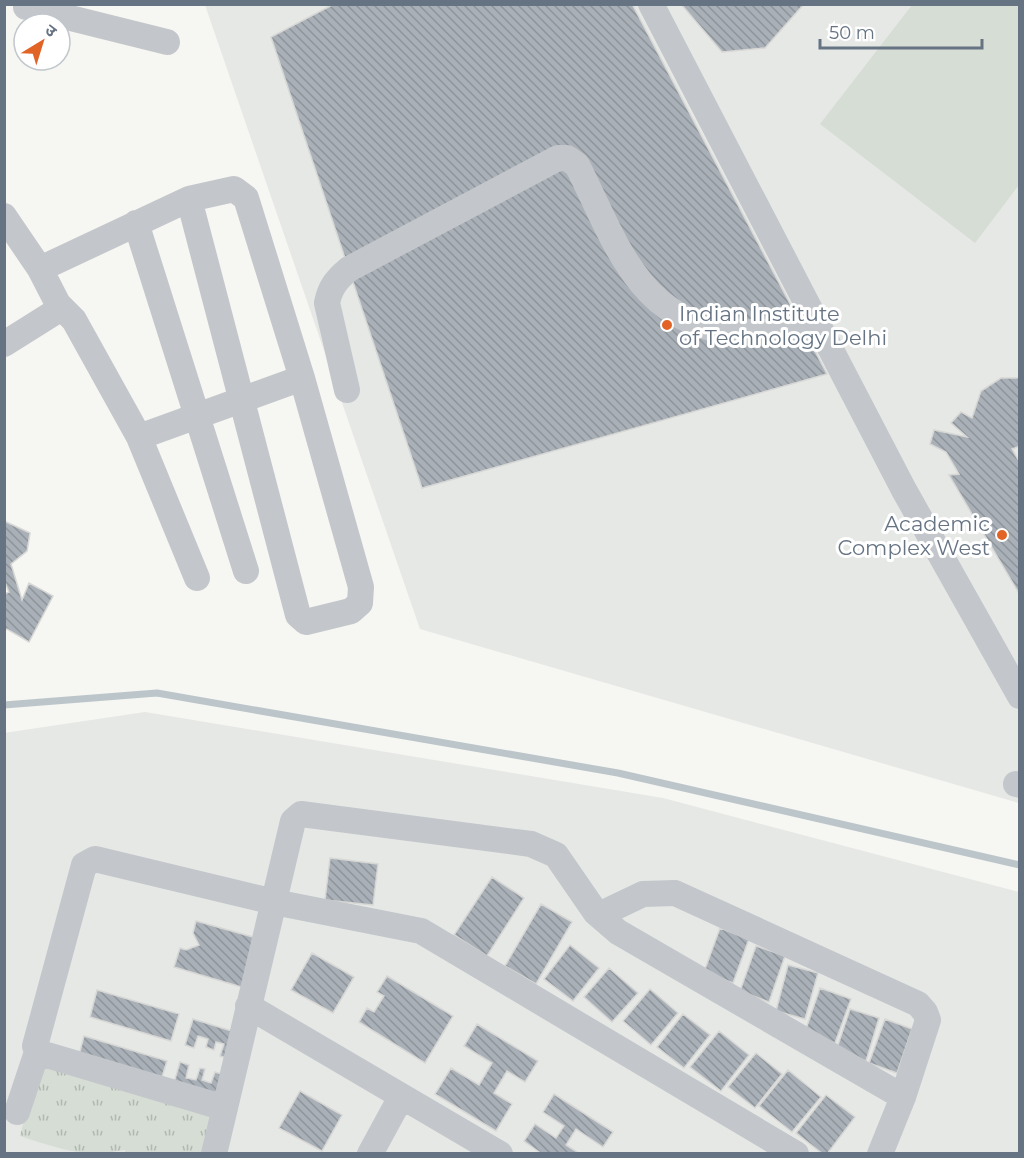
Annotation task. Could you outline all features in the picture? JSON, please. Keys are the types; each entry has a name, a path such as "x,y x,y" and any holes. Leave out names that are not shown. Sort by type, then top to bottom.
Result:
{"street":[{"path":"651,4 904,490 1020,696"},
{"path":"20,8 167,42"},
{"path":"347,390 327,303 329,292 336,280 349,269 558,158 567,158 577,165 635,277 656,301 681,318 725,331 820,329"},
{"path":"40,269 189,199 234,189 248,202 302,378 361,587 360,603 351,611 306,622 298,615 189,199"},
{"path":"4,216 40,269 58,304 74,320 139,437 197,578"},
{"path":"136,223 195,416 246,571"},
{"path":"4,344 55,312 58,304"},
{"path":"139,437 302,378"},
{"path":"214,1154 293,821 300,814 531,844 545,849 563,863 599,915 626,937 903,1097"},
{"path":"17,1112 37,1052 35,1046 87,862 95,859 273,902 421,931 796,1154"},
{"path":"599,915 643,894 675,893 918,1004 928,1020 903,1097 880,1154"},
{"path":"248,1006 500,1154"},
{"path":"37,1052 225,1108"},
{"path":"370,1154 401,1096"}],"shaded area":[{"name":"Indian Institute of Technology Delhi","path":"205,5 1019,5 1019,803 420,629"},
{"path":"145,712 663,798 1019,892 1019,1153 5,1153 4,733"}],"green space":[{"path":"912,5 1019,5 1019,185 975,243 820,124"},
{"path":"38,1064 214,1116 204,1153 125,1154 125,1150 84,1153 20,1136"}],"building":[{"path":"334,4 632,4 827,374 422,488 271,37"},
{"path":"681,4 804,4 765,48 722,52"},
{"name":"Academic Complex West","path":"1001,378 1020,378 1020,446 1012,449 1020,463 1020,595 949,475 959,474 946,452 930,444 934,430 967,437 951,423 961,412 972,418 981,391"},
{"path":"4,521 30,533 27,551 11,564 22,600 29,583 53,596 29,642 7,629 4,630 4,594 9,592 4,580"},
{"path":"330,858 378,864 373,905 325,900"},
{"path":"492,877 524,898 487,956 454,935"},
{"path":"541,904 572,922 536,984 505,966"},
{"path":"196,921 260,939 245,988 174,967 180,948 186,950 199,945 193,933"},
{"path":"720,928 749,939 733,983 704,972"},
{"path":"570,945 599,968 573,1001 544,979"},
{"path":"756,946 785,956 769,1002 740,991"},
{"path":"312,953 354,977 333,1013 291,990"},
{"path":"788,965 818,973 805,1019 776,1011"},
{"path":"609,968 638,993 612,1022 584,997"},
{"path":"387,976 453,1016 425,1063 359,1022 367,1008 374,1012 384,996 377,992"},
{"path":"820,988 851,999 835,1043 805,1032"},
{"path":"650,989 678,1013 651,1045 623,1021"},
{"path":"97,990 179,1014 171,1041 90,1017"},
{"path":"850,1009 879,1018 866,1061 836,1051"},
{"path":"683,1014 710,1035 684,1068 657,1047"},
{"path":"193,1019 238,1033 230,1059 220,1056 224,1044 216,1042 214,1050 206,1047 208,1039 198,1036 194,1048 185,1045"},
{"path":"885,1019 912,1029 897,1073 869,1063"},
{"path":"477,1024 538,1061 525,1082 507,1071 494,1093 512,1104 496,1131 435,1094 451,1068 479,1085 492,1063 464,1046"},
{"path":"719,1031 749,1055 721,1091 690,1067"},
{"path":"84,1036 167,1061 160,1083 78,1059"},
{"path":"756,1053 782,1074 755,1108 728,1087"},
{"path":"180,1062 189,1065 186,1078 196,1080 200,1068 205,1069 202,1080 211,1083 215,1072 224,1075 217,1100 173,1086"},
{"path":"788,1070 821,1097 792,1132 759,1106"},
{"path":"300,1091 342,1115 322,1151 279,1128"},
{"path":"554,1094 613,1132 603,1147 576,1129 566,1145 580,1154 542,1154 524,1141 535,1124 556,1138 564,1126 543,1112"},
{"path":"826,1095 855,1117 827,1154 823,1154 796,1133"}],"waterway":[{"path":"4,705 157,693 618,773 1020,865"}],"place":[{"name":"Indian Institute of Technology Delhi","path":"667,325"},
{"name":"Academic Complex West","path":"1002,535"}]}
